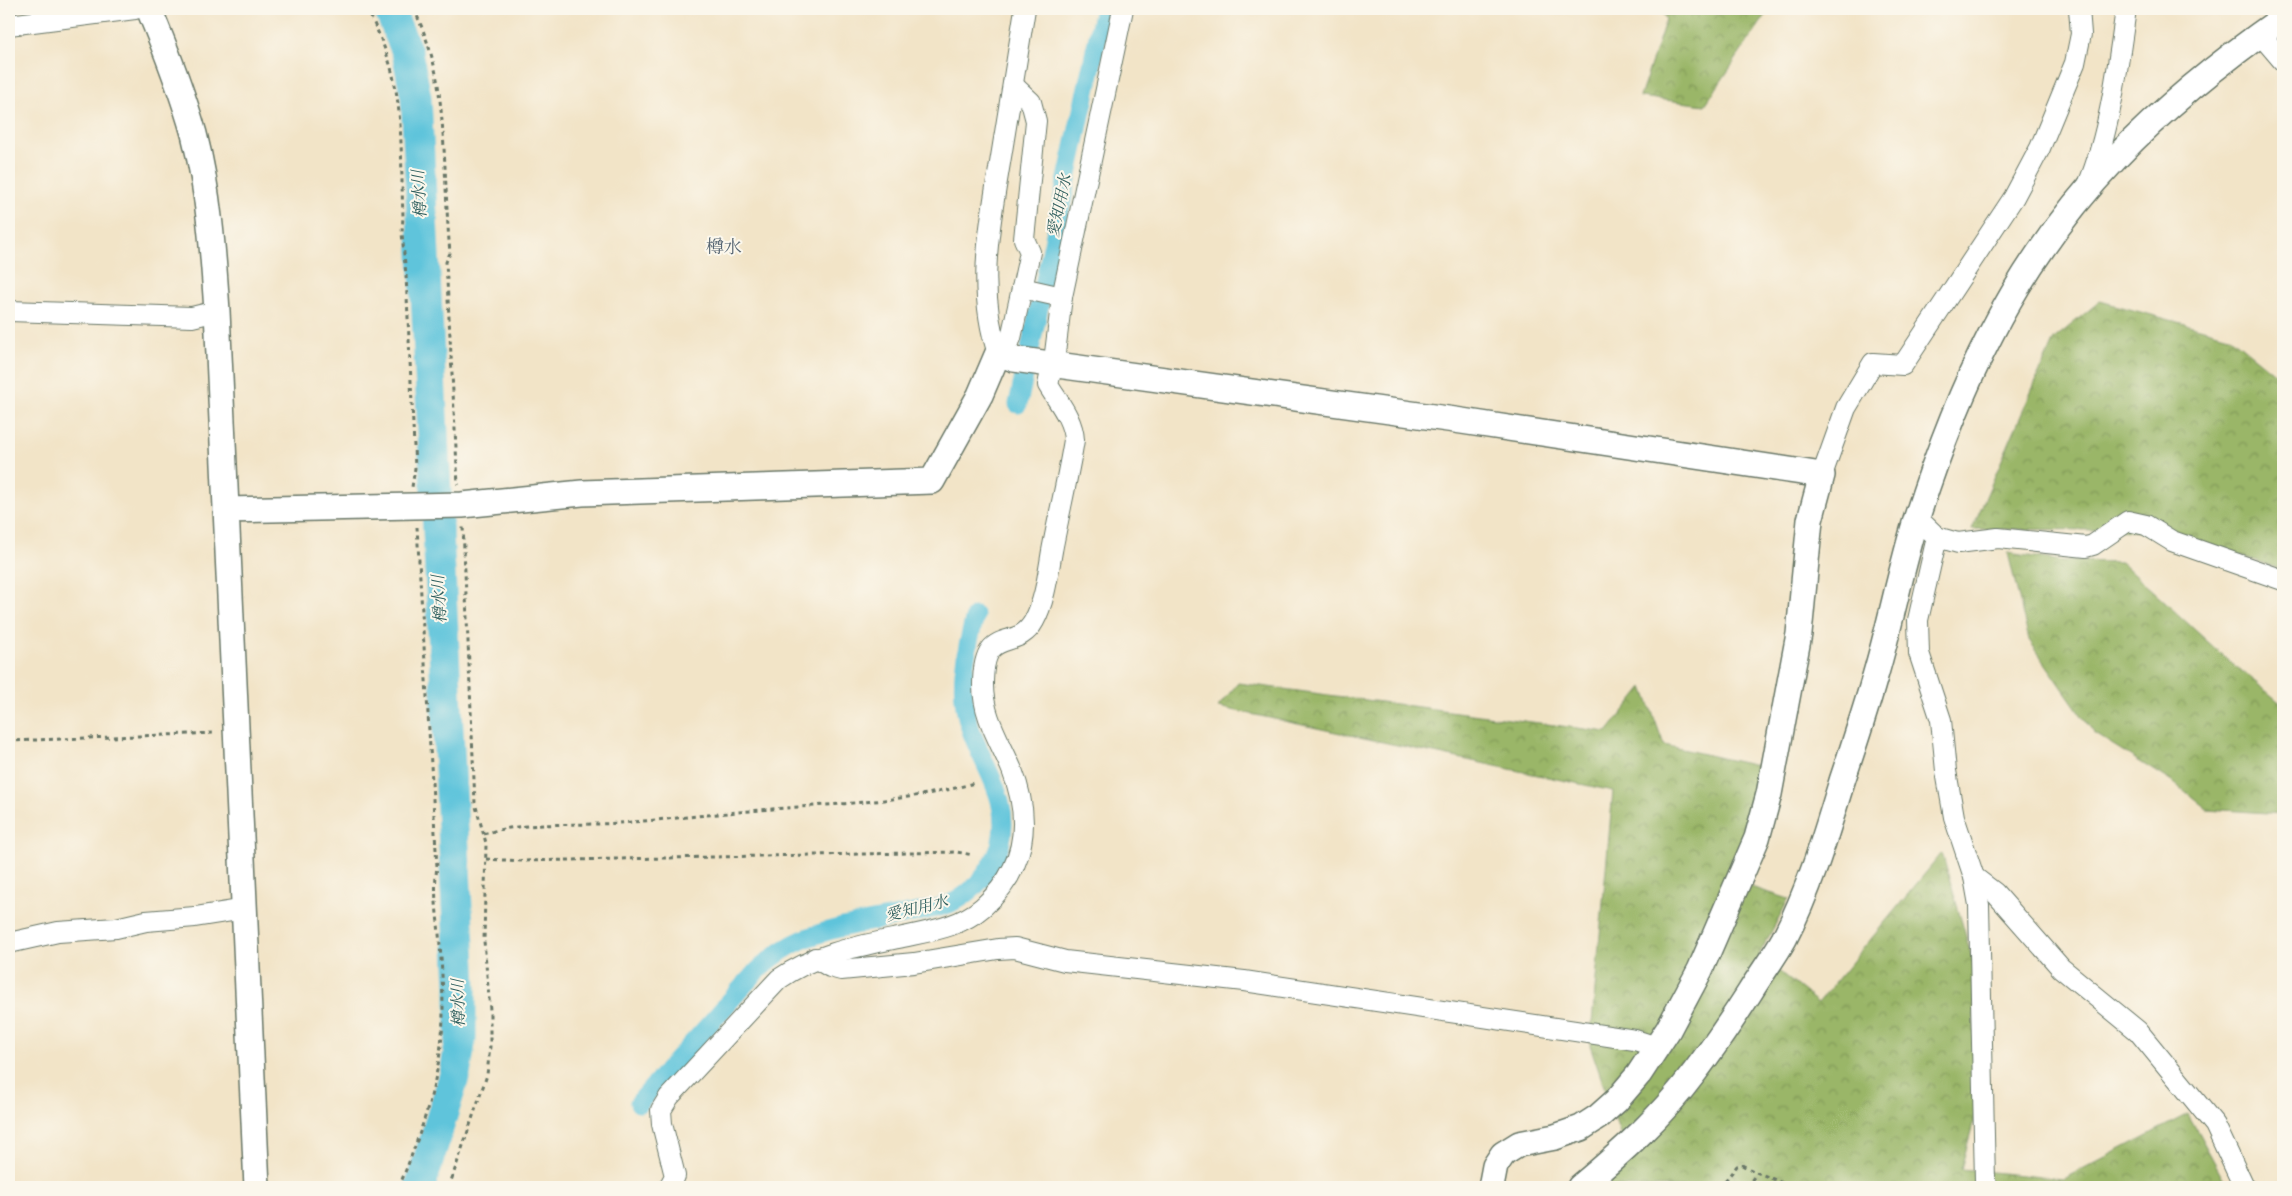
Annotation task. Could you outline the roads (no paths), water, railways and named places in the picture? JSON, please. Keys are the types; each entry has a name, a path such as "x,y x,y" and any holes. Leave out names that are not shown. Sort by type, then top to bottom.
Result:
{"street":[{"path":"9,25 135,9"},
{"path":"149,9 172,66 194,134 205,184 212,232 257,1187"},
{"path":"1025,9 986,247 987,304 992,335 1006,356 1050,364 1455,420 1822,475"},
{"path":"669,1187 675,1176 663,1129 661,1110 669,1097 779,979 815,958 846,949 942,929 964,920 982,908 998,892 1010,875 1016,860 1023,838 1024,818 1021,797 1011,769 992,729 986,710 983,685 985,657 992,646 1023,633 1034,622 1041,603 1074,440 1074,430 1070,420 1048,385 1050,364 1062,297 1123,9"},
{"path":"1491,1187 1495,1166 1503,1154 1519,1144 1555,1137 1581,1128 1598,1117 1616,1101 1639,1074 1668,1030 1700,970 1756,838 1767,802 1799,634 1810,520 1822,475 1846,408 1873,363 1903,365 2014,197 2040,148 2075,63 2081,34 2079,9"},
{"path":"2084,192 2096,165 2118,66 2126,9"},
{"path":"1580,1187 1610,1162 1643,1130 1692,1076 1729,1025 1784,938 1824,840 1876,674 1917,518 1963,393 1991,334 2028,270 2062,218 2130,142 2186,91 2283,18"},
{"path":"2260,34 2283,61"},
{"path":"226,510 462,505 582,493 932,482 980,395 1006,356 1030,252 1024,239 1036,121 1031,102 1013,85"},
{"path":"1022,288 1062,297"},
{"path":"9,311 102,312 192,317 217,311"},
{"path":"1917,518 1938,537 1958,543 1998,538 2086,547 2093,545 2128,521 2146,525 2172,541 2283,580"},
{"path":"1938,537 1918,620 1919,653 1941,720 1946,771 1954,817 1974,877 1979,905 1985,1181 1987,1187"},
{"path":"1974,877 1995,893 2060,968 2138,1031 2215,1125 2244,1187"},
{"path":"9,943 58,932 116,928 146,921 195,917 245,909"},
{"path":"815,958 830,967 841,970 914,963 998,949 1015,948 1065,961 1244,981 1372,999 1635,1040 1657,1047"}],"waterway":[{"name":"樽水川","path":"389,9 407,52 416,97 461,986 461,1038 455,1074 420,1187"},
{"name":"愛知用水","path":"1018,404 1104,9"},
{"name":"愛知用水","path":"639,1103 754,974 789,947 802,940 828,931 929,910 949,904 966,895 987,873 997,855 1003,828 999,797 973,737 965,708 964,668 975,616"}],"district":[{"name":"樽水","path":"724,249"}]}
